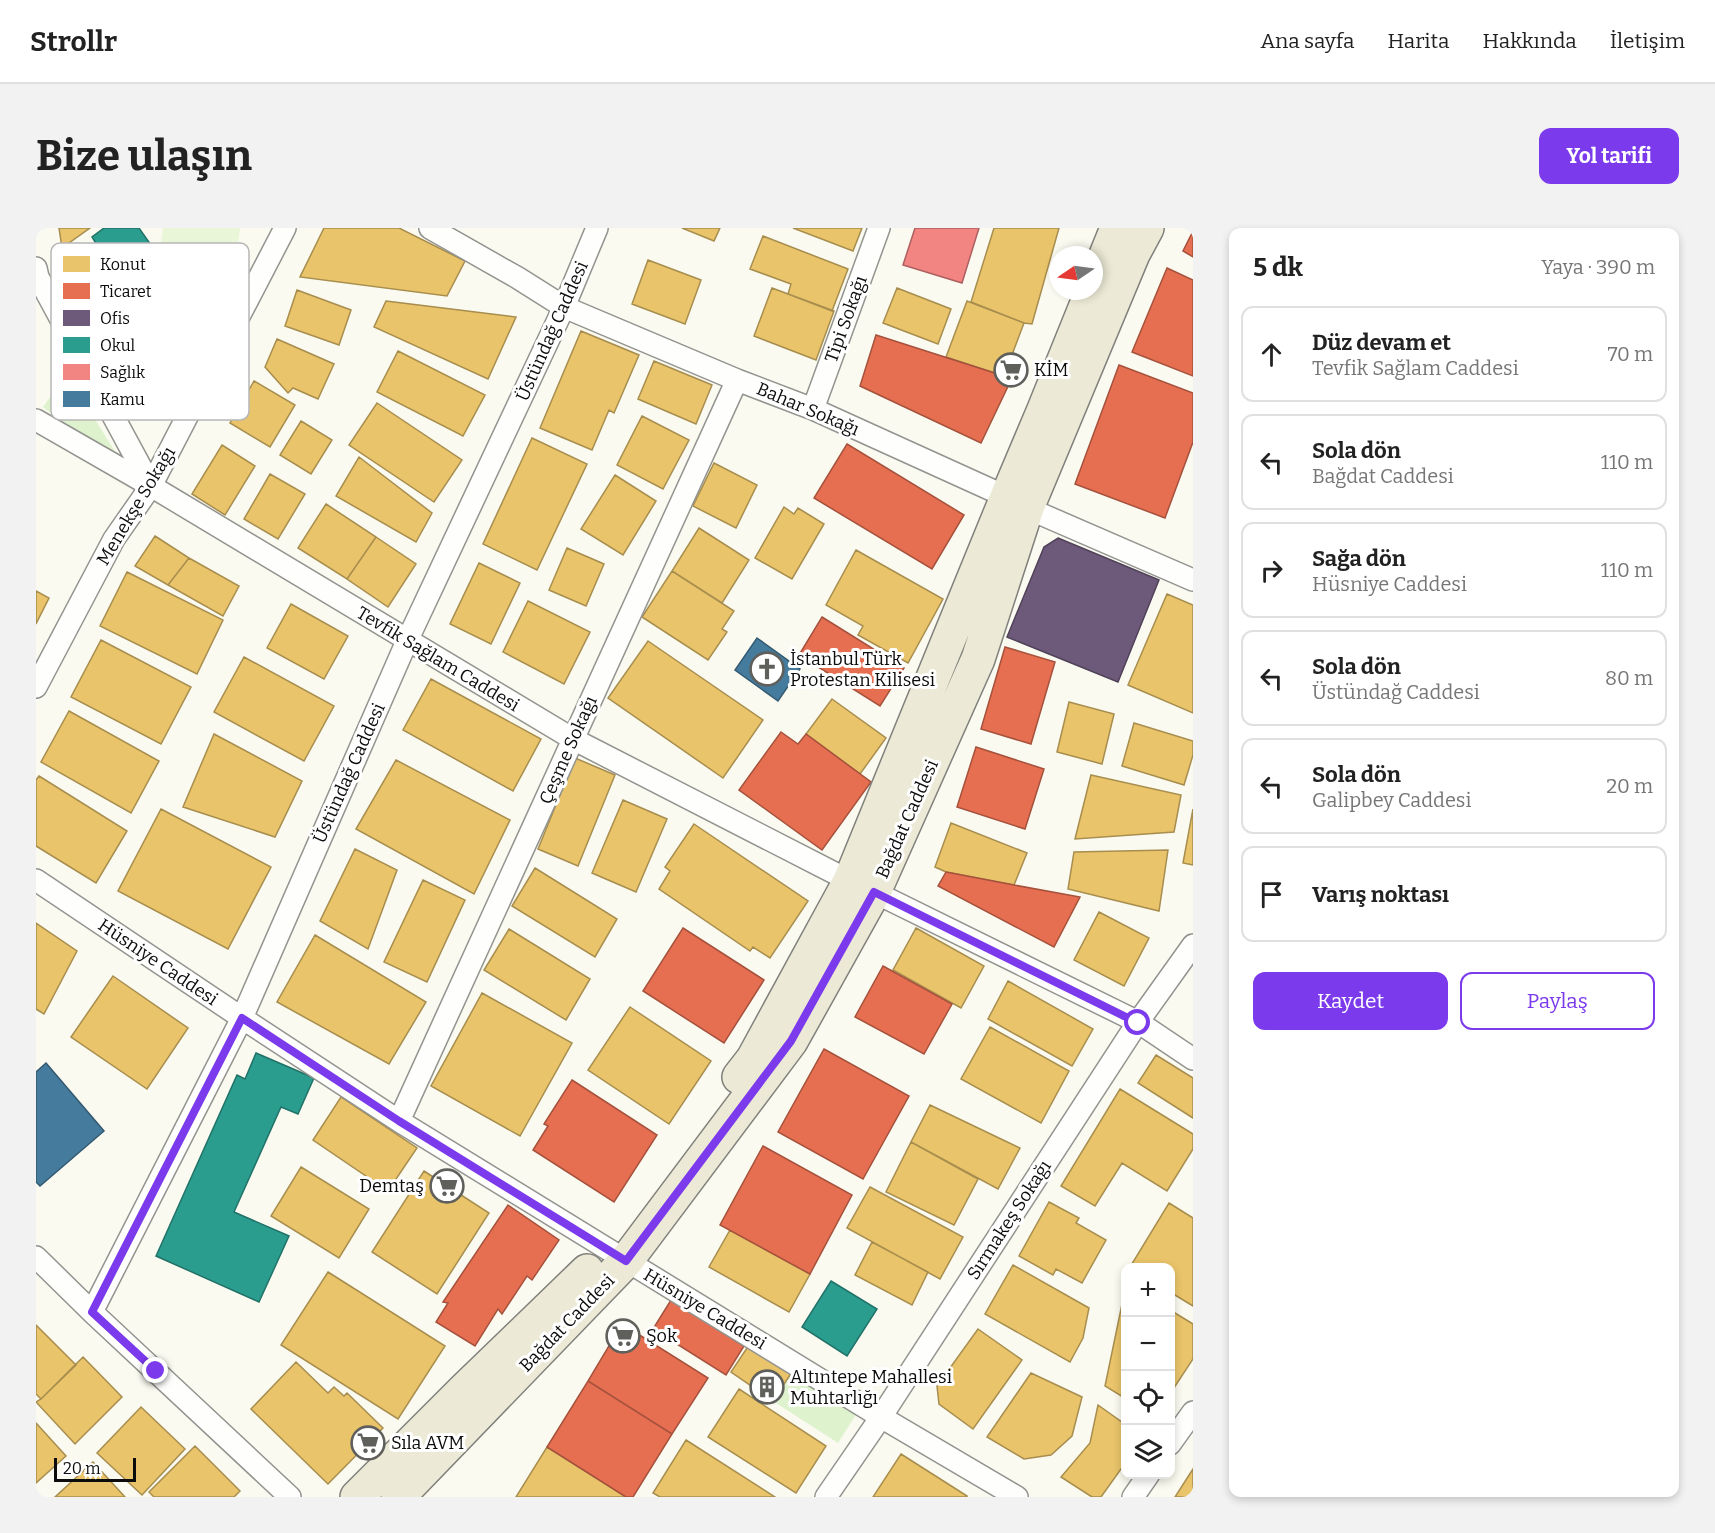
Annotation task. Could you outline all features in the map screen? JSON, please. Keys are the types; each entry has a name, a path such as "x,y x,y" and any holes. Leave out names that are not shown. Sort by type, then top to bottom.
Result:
{"main road":[{"name":"Bağdat Caddesi","path":"1017,503 1147,228"},
{"path":"1103,256 1111,230"},
{"name":"Bağdat Caddesi","path":"398,1497 617,1255 791,1041 862,886 978,659 1017,503 1043,412 1088,300"},
{"name":"Bağdat Caddesi","path":"357,1497 464,1390 617,1255"}],"street":[{"name":"Menekşe Sokağı","path":"249,297 285,228"},
{"name":"Bahar Sokağı","path":"430,228 564,307 737,380 813,409 1017,503 1193,580"},
{"name":"Üstündağ Caddesi","path":"92,1312 242,1018 407,641 564,307 597,228"},
{"name":"Tipi Sokağı","path":"813,409 879,228"},
{"path":"36,268 38,277 51,301"},
{"name":"Çeşme Sokağı","path":"399,1121 737,380"},
{"name":"Tevfik Sağlam Caddesi","path":"36,420 151,486 573,739 1138,1023 1193,1059"},
{"path":"115,420 151,486"},
{"name":"Menekşe Sokağı","path":"36,687 114,539 151,486 185,420"},
{"name":"Hüsniye Caddesi","path":"36,880 399,1121 1017,1497"},
{"name":"Sırmakeş Sokağı","path":"826,1497 1138,1023 1193,945"},
{"path":"36,1257 291,1497"},
{"path":"1175,1437 1193,1412"},
{"path":"1133,1497 1146,1479"}],"green space":[{"path":"163,228 240,228 238,243 161,243"},
{"path":"51,396 51,413 43,407"},
{"path":"60,420 95,420 119,458 115,463"},
{"path":"792,1372 857,1413 838,1443 773,1401"}],"building: Konut":[{"path":"59,228 90,228 69,243 61,243"},
{"path":"324,228 399,228 465,261 447,296 300,277"},
{"path":"682,228 720,228 714,241"},
{"path":"793,228 862,228 853,251"},
{"path":"994,228 1059,228 1054,246 1049,246 1049,264 1032,324 971,302"},
{"path":"763,236 848,269 832,311 788,294 791,284 750,269"},
{"path":"648,260 701,280 685,324 632,304"},
{"path":"772,288 834,311 816,360 754,336"},
{"path":"897,288 951,309 938,344 883,323"},
{"path":"297,290 351,310 339,345 285,326"},
{"path":"386,301 516,317 488,379 374,327"},
{"path":"967,301 1024,323 1004,376 946,357"},
{"path":"581,331 639,355 614,413 609,410 592,450 540,428"},
{"path":"277,339 334,364 318,399 293,388 288,393 265,367"},
{"path":"398,351 485,395 463,436 377,392"},
{"path":"654,361 712,385 696,424 638,399"},
{"path":"254,381 295,405 270,447 230,423 232,420 249,420 249,390"},
{"path":"377,403 462,460 434,502 349,445"},
{"path":"642,416 689,440 663,489 617,465"},
{"path":"301,421 332,440 311,474 280,455"},
{"path":"532,438 587,464 537,570 483,544"},
{"path":"222,445 255,466 225,515 192,494"},
{"path":"359,457 432,513 416,542 336,496"},
{"path":"714,463 757,485 736,528 693,506"},
{"path":"270,474 305,494 278,539 244,519"},
{"path":"615,475 656,501 623,555 581,529"},
{"path":"326,504 376,537 347,579 298,548"},
{"path":"784,507 794,514 798,508 824,524 792,579 755,558"},
{"path":"699,528 749,560 722,603 672,571"},
{"path":"155,536 189,558 168,585 135,566"},
{"path":"376,537 416,564 388,607 347,579"},
{"path":"567,548 604,564 586,606 549,590"},
{"path":"856,550 943,599 908,663 858,635 863,626 826,605"},
{"path":"189,558 239,586 223,616 168,585"},
{"path":"479,563 520,583 491,644 450,624"},
{"path":"672,571 734,611 722,629 727,632 708,660 642,617"},
{"path":"127,572 223,620 197,674 100,626"},
{"path":"36,591 49,598 36,624"},
{"path":"1167,594 1193,605 1193,713 1128,685"},
{"path":"528,601 590,632 564,684 503,652"},
{"path":"291,604 348,636 324,679 267,648"},
{"path":"101,640 191,687 161,744 71,697"},
{"path":"648,641 763,720 723,778 608,698"},
{"path":"244,657 334,706 304,761 214,712"},
{"path":"431,679 541,739 513,791 403,730"},
{"path":"832,699 886,738 860,774 806,734"},
{"path":"1069,702 1114,714 1102,764 1057,752"},
{"path":"69,711 159,761 131,813 41,762"},
{"path":"1134,723 1193,741 1193,755 1184,785 1122,766"},
{"path":"214,734 302,781 275,837 183,807"},
{"path":"575,758 615,775 578,866 538,849"},
{"path":"396,760 510,820 474,894 356,829"},
{"path":"1091,775 1181,795 1174,832 1075,839"},
{"path":"39,776 127,831 96,883 36,846 36,780"},
{"path":"623,800 667,819 636,892 592,873"},
{"path":"161,809 271,867 228,949 118,891"},
{"path":"1193,809 1193,865 1183,863"},
{"path":"951,823 1027,853 1014,885 946,872 935,867"},
{"path":"694,824 808,901 770,958 753,947 750,951 659,889 670,871 665,867"},
{"path":"355,849 397,870 368,949 320,921"},
{"path":"1168,850 1159,911 1068,889 1074,852"},
{"path":"535,868 617,919 595,957 512,906"},
{"path":"423,880 465,900 427,982 384,962"},
{"path":"1099,912 1149,938 1124,986 1074,960"},
{"path":"36,923 77,951 44,1014 36,1009"},
{"path":"916,928 984,966 961,1008 893,970"},
{"path":"509,929 590,979 566,1020 484,970"},
{"path":"315,935 426,1002 389,1064 277,1002"},
{"path":"113,976 188,1028 147,1089 71,1037"},
{"path":"1008,981 1093,1029 1072,1066 988,1019"},
{"path":"482,993 572,1043 520,1136 431,1086"},
{"path":"630,1007 711,1061 669,1124 588,1070"},
{"path":"990,1027 1069,1071 1041,1123 961,1079"},
{"path":"1156,1055 1193,1078 1193,1118 1138,1083"},
{"path":"1120,1089 1193,1134 1193,1149 1167,1191 1122,1163 1095,1206 1061,1186"},
{"path":"341,1097 417,1148 388,1191 313,1140"},
{"path":"930,1105 1020,1148 998,1189 911,1142"},
{"path":"911,1142 978,1179 954,1225 886,1192"},
{"path":"301,1167 369,1209 339,1258 271,1216"},
{"path":"424,1171 489,1213 437,1294 372,1252"},
{"path":"870,1187 963,1237 940,1279 847,1228"},
{"path":"1049,1202 1079,1218 1076,1223 1106,1240 1082,1283 1056,1269 1053,1275 1019,1256"},
{"path":"1169,1203 1193,1218 1193,1306 1175,1295 1175,1263 1132,1263"},
{"path":"730,1230 810,1274 789,1312 709,1267"},
{"path":"872,1242 928,1272 912,1305 855,1275"},
{"path":"1013,1265 1089,1308 1083,1338 1070,1362 985,1314"},
{"path":"328,1272 445,1346 398,1419 281,1345"},
{"path":"1121,1309 1121,1396 1105,1386"},
{"path":"1175,1313 1193,1324 1193,1359 1175,1386"},
{"path":"36,1325 76,1365 41,1399 36,1394"},
{"path":"978,1329 1022,1360 973,1429 939,1404 937,1386"},
{"name":"Altıntepe Mahallesi Muhtarlığı","path":"749,1345 792,1372 773,1401 731,1372"},
{"path":"83,1357 122,1397 75,1444 36,1402"},
{"path":"296,1362 328,1393 334,1387 344,1396 347,1393 383,1428 328,1484 251,1409"},
{"path":"1031,1373 1082,1397 1072,1436 1051,1455 1024,1459 987,1437"},
{"path":"739,1389 826,1446 796,1493 708,1437"},
{"path":"1098,1405 1121,1421 1121,1469 1101,1497 1092,1497 1061,1477 1090,1443"},
{"path":"141,1407 185,1449 142,1495 97,1453"},
{"path":"36,1423 66,1456 36,1483"},
{"path":"686,1440 775,1497 660,1497 653,1493"},
{"path":"195,1446 240,1491 234,1497 154,1497 149,1492"},
{"path":"547,1447 626,1497 516,1497"},
{"path":"901,1454 967,1496 967,1497 873,1497"},
{"path":"93,1462 125,1497 55,1497"},
{"path":"1193,1469 1193,1497 1175,1497"}],"building: Ticaret":[{"path":"1193,231 1193,257 1183,251"},
{"path":"1167,268 1193,280 1193,376 1132,352"},
{"path":"876,335 1011,380 981,443 860,386"},
{"path":"1119,365 1193,393 1193,442 1165,518 1075,484"},
{"path":"847,444 964,515 932,569 814,498"},
{"path":"822,617 904,668 880,706 799,655"},
{"path":"1005,647 1055,662 1031,744 981,729"},
{"path":"781,732 798,744 806,734 871,782 822,850 739,790"},
{"path":"976,747 1044,769 1025,829 957,807"},
{"path":"946,872 1080,897 1054,947 938,886"},
{"path":"683,928 764,980 724,1043 643,991"},
{"path":"883,966 952,1004 924,1054 855,1017"},
{"path":"824,1049 909,1096 863,1179 778,1132"},
{"path":"572,1080 657,1135 614,1202 533,1150 548,1126 544,1124"},
{"path":"763,1146 852,1195 810,1274 720,1225"},
{"path":"508,1205 559,1240 532,1280 527,1276 502,1314 498,1309 475,1346 436,1322 448,1303 443,1302"},
{"path":"671,1300 744,1346 726,1375 653,1329"},
{"path":"622,1324 708,1378 672,1434 588,1381"},
{"path":"588,1381 672,1434 633,1497 626,1497 547,1447"}],"building: Ofis":[{"path":"1058,538 1159,580 1118,682 1007,637 1044,547"}],"building: Okul":[{"path":"104,228 139,228 150,243 96,243 92,237"},
{"path":"256,1053 314,1078 298,1114 281,1107 234,1212 289,1236 259,1302 156,1256 237,1075 245,1079"},
{"path":"831,1281 877,1309 847,1356 802,1327"}],"building: Sağlık":[{"path":"915,228 979,228 962,283 903,265"}],"building: Kamu":[{"name":"İstanbul Türk Protestan Kilisesi","path":"757,638 800,669 778,701 735,670"},
{"path":"46,1063 104,1131 40,1186 36,1182 36,1072"}],"place":[{"name":"KİM","path":"1011,370"},
{"name":"İstanbul Türk Protestan Kilisesi","path":"767,669"},
{"name":"Demtaş","path":"447,1186"},
{"name":"Şok","path":"623,1336"},
{"name":"Altıntepe Mahallesi Muhtarlığı","path":"767,1387"},
{"name":"Sıla AVM","path":"368,1443"}],"route":[{"path":"156,1371 92,1312 242,1018 399,1121 626,1261 791,1041 874,892 1138,1023"}]}
